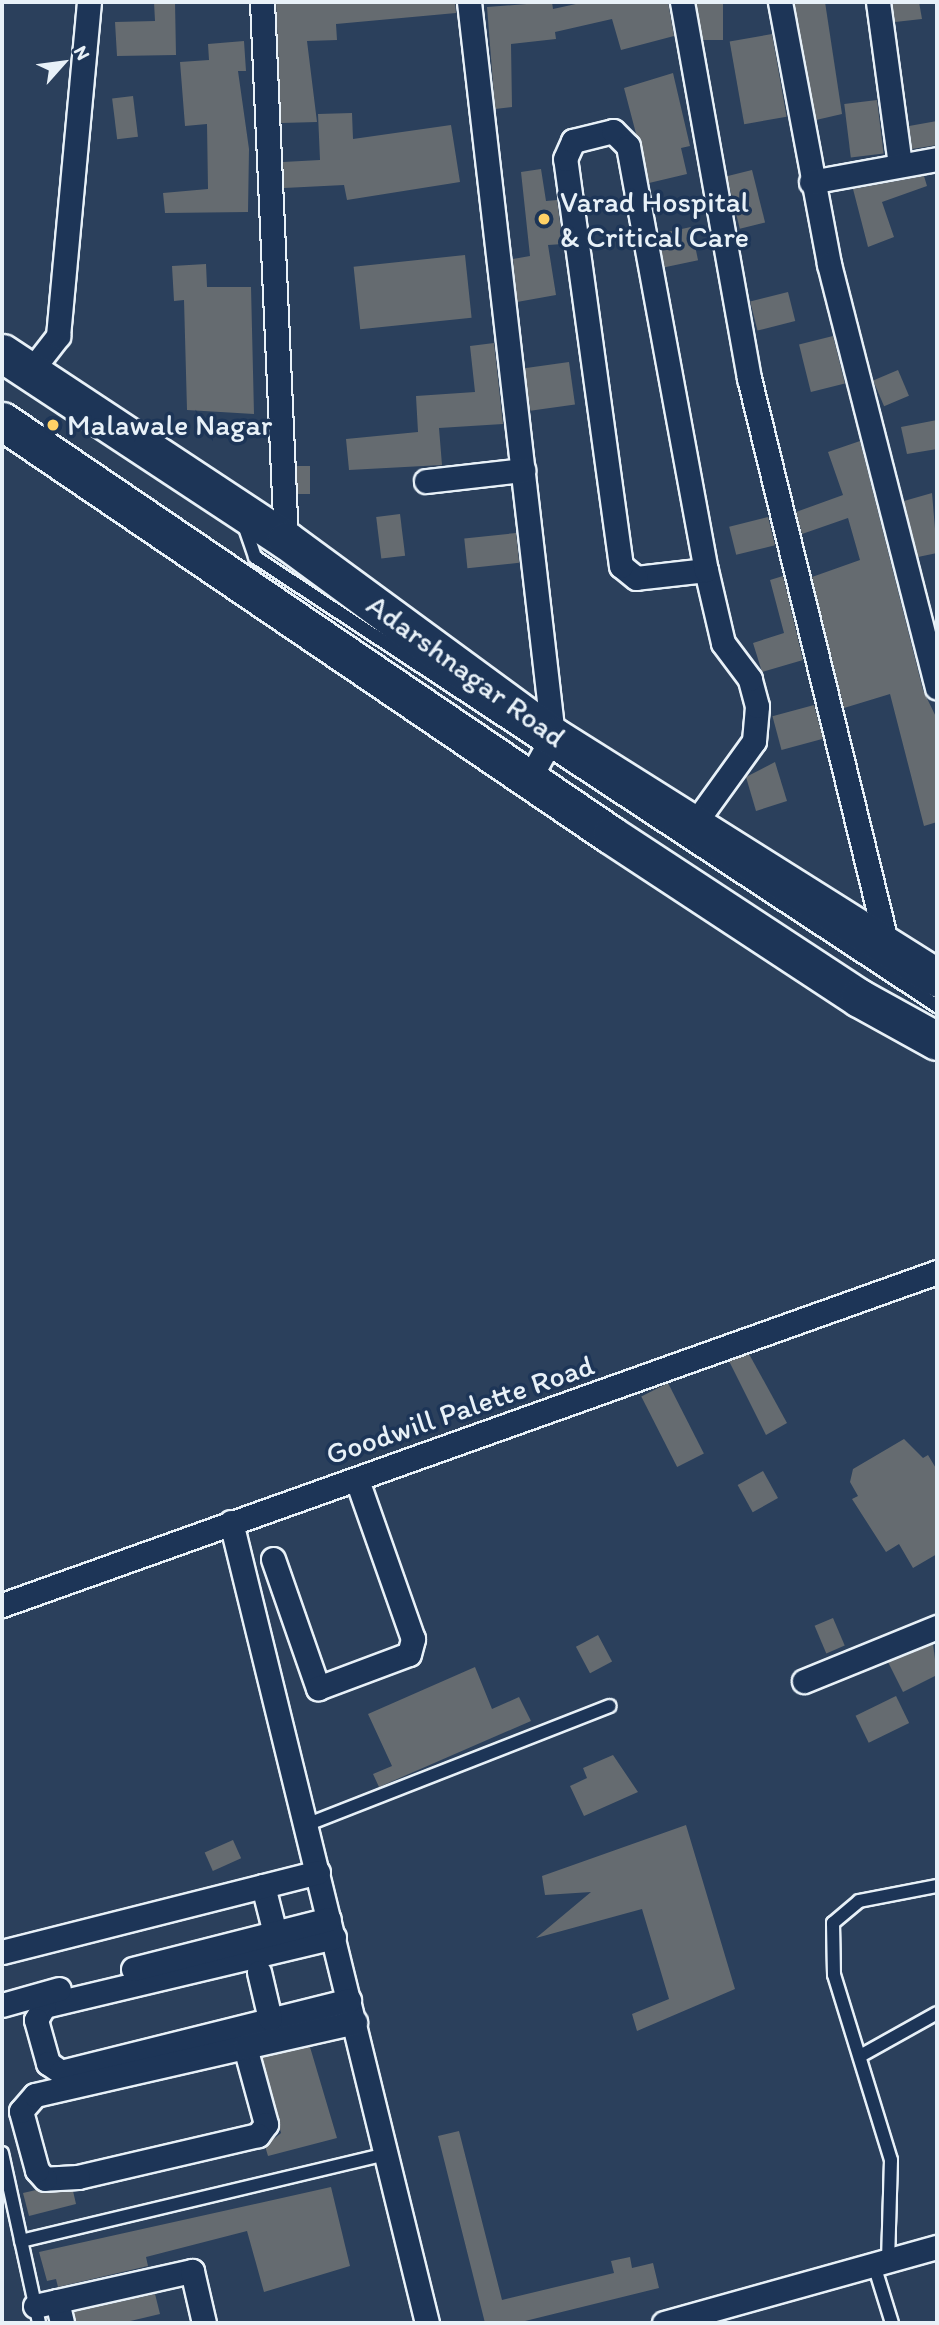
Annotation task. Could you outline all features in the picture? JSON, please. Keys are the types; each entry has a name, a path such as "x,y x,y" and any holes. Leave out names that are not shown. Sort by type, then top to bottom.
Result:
{"main road":[{"name":"Adarshnagar Road","path":"16,362 240,513 271,549 859,998 937,1041"},
{"name":"Adarshnagar Road","path":"2,421 217,567 542,755 692,827 937,978"}],"street":[{"path":"16,362 58,336 89,2"},
{"path":"261,2 271,549"},
{"path":"469,2 523,470 542,755"},
{"path":"682,2 749,378 888,949"},
{"path":"780,2 811,181 937,687"},
{"path":"878,2 901,165"},
{"path":"692,827 760,726 750,679 723,643 706,570 628,146 613,131 573,141 565,159 621,566 636,578 706,570"},
{"path":"811,181 937,159"},
{"path":"426,481 523,470"},
{"name":"Goodwill Palette Road","path":"2,1605 937,1272"},
{"path":"273,1559 318,1688 409,1654 413,1639 357,1480"},
{"path":"232,1522 427,2323"},
{"path":"804,1681 937,1628"},
{"path":"2,1952 317,1872"},
{"path":"263,1886 275,1933"},
{"path":"2,2004 275,1933 331,1928"},
{"path":"331,1928 44,2006 36,2020 48,2063 61,2072 270,2018 352,2011"},
{"path":"259,1972 270,2018"},
{"path":"245,2047 265,2124 258,2135 78,2177 45,2179 37,2170 21,2111 25,2101 245,2047 352,2011"},
{"path":"664,2323 937,2247"},
{"path":"44,2310 192,2270 204,2323"},
{"path":"44,2310 62,2323"}],"lane":[{"path":"217,567 271,549"},
{"path":"542,755 937,1006"},
{"path":"306,1825 610,1706"},
{"path":"892,2323 881,2263 891,2160 834,1975 832,1923 859,1901 937,1886"},
{"path":"860,2056 937,2014"},
{"path":"2,2153 20,2241 44,2310"},
{"path":"20,2241 387,2154"}],"building":[{"path":"154,2 175,2 176,55 117,56 115,22 155,21"},
{"path":"276,2 455,2 456,13 336,24 337,40 307,41 317,122 281,123"},
{"path":"552,2 553,9 585,2 668,2 674,36 621,50 612,19 555,32 556,39 511,44 512,107 495,109 487,7"},
{"path":"696,2 723,2 723,40 696,40"},
{"path":"794,2 825,2 842,114 816,120"},
{"path":"892,2 919,2 922,19 895,22"},
{"path":"772,34 787,117 744,124 730,41"},
{"path":"244,41 246,71 238,71 249,149 248,212 165,213 163,193 208,189 207,124 185,126 180,62 209,60 208,44"},
{"path":"673,73 690,146 681,148 687,174 649,183 624,88"},
{"path":"133,96 138,137 117,139 112,99"},
{"path":"877,100 884,154 851,158 844,104"},
{"path":"352,113 353,139 451,125 460,182 347,200 344,185 284,188 283,162 320,160 318,114"},
{"path":"937,121 937,145 912,149 909,126"},
{"path":"541,169 546,201 557,200 563,244 548,245 556,295 517,302 513,259 530,256 521,172"},
{"path":"752,170 765,222 740,229 727,176"},
{"path":"924,176 927,186 882,202 894,237 868,247 853,189"},
{"path":"691,227 698,260 665,267 658,234"},
{"path":"465,255 472,318 360,329 354,267"},
{"path":"206,264 207,287 251,287 254,414 187,410 184,300 174,301 172,266"},
{"path":"788,292 795,321 757,331 750,301"},
{"path":"833,336 845,384 811,392 799,344"},
{"path":"494,343 503,424 439,428 442,465 349,470 346,439 418,432 416,396 475,392 470,346"},
{"path":"569,362 575,405 530,411 524,368"},
{"path":"898,370 909,396 884,406 873,381"},
{"path":"937,420 937,449 907,454 901,427"},
{"path":"860,441 923,690 937,719 937,822 924,826 890,694 844,708 812,577 860,560 848,518 802,534 796,512 843,495 828,452"},
{"path":"297,466 310,466 310,494 297,494"},
{"path":"932,493 937,553 918,557 904,501"},
{"path":"400,514 405,556 381,559 376,517"},
{"path":"768,517 775,545 736,555 729,527"},
{"path":"516,533 519,563 467,568 464,538"},
{"path":"783,576 803,660 762,672 753,643 784,633 770,580"},
{"path":"814,705 823,739 782,750 772,716"},
{"path":"775,762 787,801 756,811 746,777"},
{"path":"749,1354 787,1423 766,1435 729,1361"},
{"path":"668,1383 704,1453 677,1467 641,1397"},
{"path":"904,1439 923,1458 928,1455 937,1470 937,1554 913,1568 899,1544 886,1552 852,1499 858,1496 850,1482 853,1469"},
{"path":"763,1471 778,1498 753,1512 738,1485"},
{"path":"833,1618 845,1646 826,1653 815,1626"},
{"path":"598,1635 612,1661 590,1673 576,1647"},
{"path":"933,1644 937,1675 903,1692 888,1662"},
{"path":"475,1667 492,1709 519,1697 531,1721 379,1787 373,1774 392,1766 368,1714"},
{"path":"896,1696 909,1723 869,1743 856,1716"},
{"path":"613,1755 638,1792 584,1816 570,1786 587,1778 583,1768"},
{"path":"686,1825 735,1989 637,2031 632,2014 669,1999 642,1909 536,1938 591,1892 545,1895 542,1876"},
{"path":"233,1840 241,1858 213,1871 205,1853"},
{"path":"310,2047 337,2138 268,2156 265,2146 281,2133 262,2057"},
{"path":"459,2131 502,2300 614,2273 611,2261 630,2257 632,2268 653,2263 659,2288 517,2323 485,2323 438,2136"},
{"path":"331,2187 350,2266 264,2292 247,2231 146,2257 148,2266 58,2287 56,2279 47,2281 39,2252"},
{"path":"36,2190 73,2191 76,2204 29,2216 23,2193"},
{"path":"155,2294 160,2314 122,2323 76,2323 74,2312"}],"place":[{"name":"Varad Hospital & Critical Care","path":"544,219"},
{"name":"Malawale Nagar","path":"53,425"}]}
